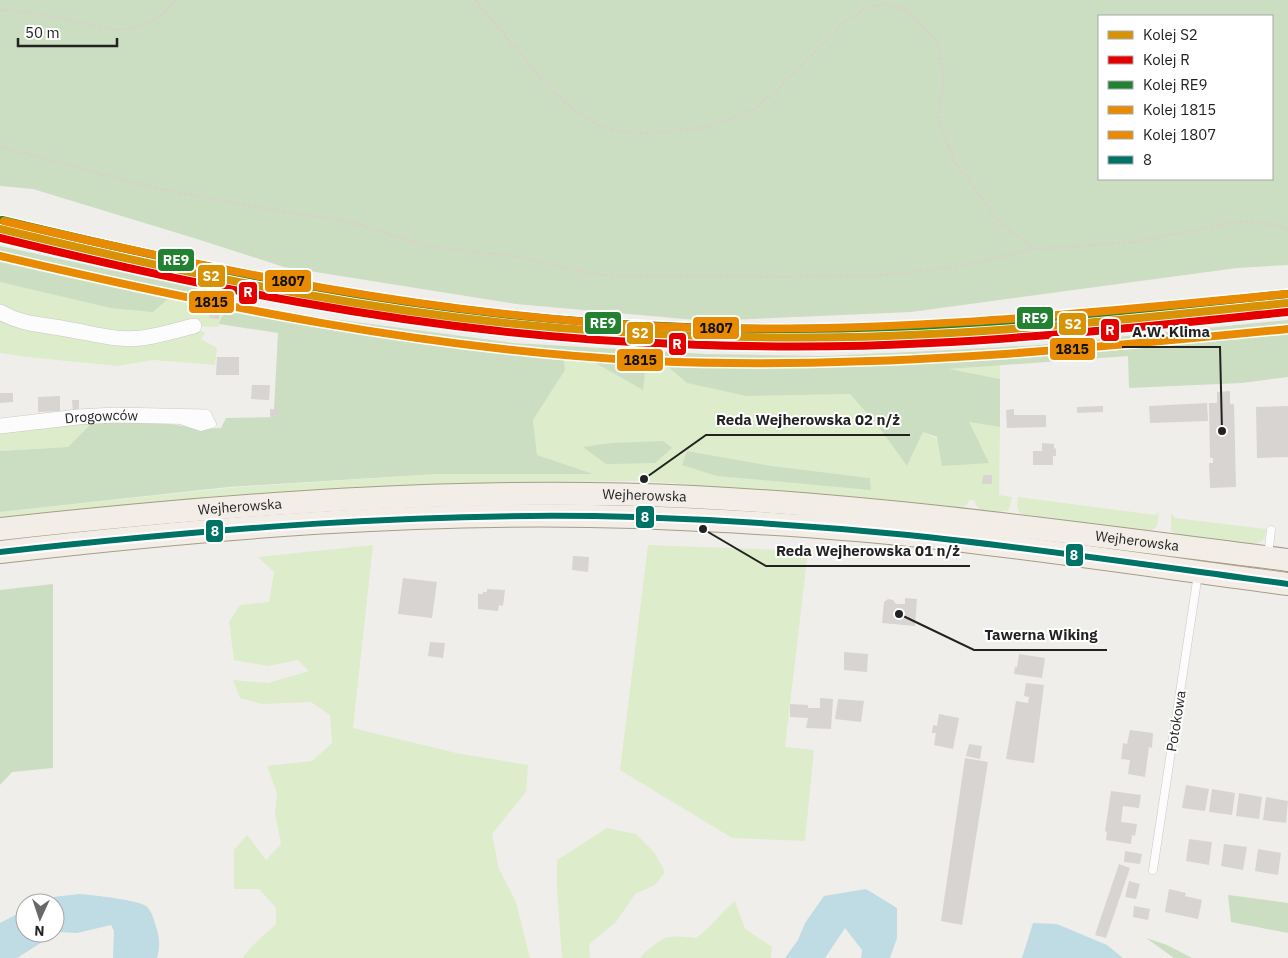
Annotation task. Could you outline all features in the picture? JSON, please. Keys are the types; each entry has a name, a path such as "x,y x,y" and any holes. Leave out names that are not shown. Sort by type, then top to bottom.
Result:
{"main road":[{"name":"Wejherowska","path":"0,530 132,515 334,500 500,495 633,506 946,539 1288,584"},
{"name":"Wejherowska","path":"0,552 134,537 334,522 545,516 633,506 750,500 879,510 1278,559"}],"street":[{"path":"0,312 13,319 38,326 56,327 124,339 144,338 194,326"},
{"name":"Drogowców","path":"0,426 78,417 205,417"}],"lane":[{"path":"1271,530 1278,559"},
{"name":"Potokowa","path":"1153,870 1198,572"}],"path":[{"path":"0,10 17,10 99,27 128,30 151,22 169,9 176,0"},
{"path":"475,0 554,93 577,112 597,124 627,133 658,133 700,128 741,115 755,108 776,91 844,22 871,6 884,4 905,9 937,42 944,78 938,119 954,160 999,222 1034,249"},
{"path":"0,147 155,188 350,222 426,246 518,257 599,275 790,277 885,275 956,267 1034,249 1136,242 1241,222 1279,225 1288,229"}],"green space":[{"path":"0,0 1288,0 1288,265 1237,268 911,312 707,321 516,304 284,267 33,189 0,186"},
{"path":"0,246 231,296 227,305 513,343 706,354 826,356 1037,345 1288,320 1288,377 1242,383 1129,388 1128,356 949,369 1000,379 1000,427 969,422 989,463 942,466 937,437 923,432 907,466 878,426 850,394 746,396 687,383 666,365 646,364 643,390 592,361 564,359 565,370 533,420 537,455 593,474 435,474 229,487 0,512 0,451 68,447 94,421 143,420 202,429 221,428 226,418 280,417 280,410 274,410 278,333 219,324 225,309 169,298 153,312 111,308 0,282"},
{"path":"0,282 20,286 169,298 225,309 219,327 183,326 109,335 0,309"},
{"path":"0,315 95,336 199,330 205,333 201,339 217,348 215,365 153,360 118,366 0,353"},
{"path":"564,359 592,361 642,389 646,364 666,365 688,383 746,396 850,394 878,426 907,466 923,432 988,463 968,422 1000,427 999,495 1012,497 1009,510 999,512 983,511 976,505 974,500 969,500 967,505 958,508 634,481 426,484 136,504 0,519 0,512 228,488 435,474 591,474 537,455 533,420 565,370","holes":["687,451 772,466 870,478 871,489 717,476"]},
{"path":"1000,365 1000,379 946,369"},
{"path":"94,421 68,447 0,451 0,431"},
{"path":"663,441 672,448 655,463 606,464 583,447 612,443"},
{"path":"687,451 772,466 870,478 871,490 717,476 682,465"},
{"path":"1018,497 1156,515 1159,512 1157,526 1152,530 1142,531 1025,515 1020,513 1017,507"},
{"path":"1171,513 1175,518 1266,529 1265,536 1261,542 1253,545 1177,535 1171,531"},
{"path":"373,545 353,728 456,753 528,765 526,792 492,834 499,869 516,902 530,958 242,958 276,924 276,908 259,889 234,889 234,850 247,835 266,860 281,844 275,814 277,793 267,766 312,761 332,743 330,715 311,702 263,704 240,698 233,680 268,683 309,671 298,660 268,666 234,660 229,622 240,605 269,602 274,572 258,557"},
{"path":"648,545 808,551 785,747 814,750 805,841 732,838 620,770"},
{"path":"53,584 53,768 12,772 0,785 0,590"},
{"path":"607,828 636,834 654,852 665,872 655,885 635,894 616,922 589,944 590,958 562,958 557,890 557,860"},
{"path":"1228,895 1288,903 1288,933 1231,922"},
{"path":"735,901 745,929 772,947 771,958 640,958 656,943 666,938 696,938"},
{"path":"1146,938 1167,945 1192,958 1174,958"}],"water":[{"path":"866,889 897,908 897,938 890,958 861,958 862,950 845,928 825,958 785,958 798,940 805,923 824,896"},
{"path":"80,894 104,897 146,906 150,910 158,935 157,958 113,958 114,931 111,925 77,933 65,932 65,896"},
{"path":"15,915 15,943 41,943 17,958 0,958 0,923"},
{"path":"1033,923 1057,924 1107,945 1123,958 1022,958"}],"building":[{"path":"210,312 220,314 219,319 209,318"},
{"path":"217,357 239,357 239,375 216,375"},
{"path":"252,385 270,385 269,400 251,399"},
{"path":"1230,391 1230,404 1234,404 1236,487 1210,488 1209,463 1213,463 1213,458 1210,458 1209,403 1217,403 1217,392"},
{"path":"0,393 13,393 13,402 0,403"},
{"path":"60,396 60,411 38,412 38,397"},
{"path":"72,400 79,400 79,413 73,413"},
{"path":"1207,403 1208,421 1150,423 1149,406"},
{"path":"1103,406 1103,412 1077,413 1077,407"},
{"path":"1288,406 1288,457 1257,458 1256,407"},
{"path":"270,409 280,410 280,417 270,417"},
{"path":"1014,409 1014,415 1046,415 1046,427 1007,428 1006,410"},
{"path":"1042,443 1054,444 1054,449 1056,448 1056,456 1053,456 1053,465 1033,465 1033,451 1042,451"},
{"path":"983,475 992,475 992,484 982,484"},
{"path":"573,556 589,557 588,572 572,570"},
{"path":"403,578 437,582 432,618 398,614"},
{"path":"487,589 505,590 503,606 499,605 498,611 478,609 478,594 487,592"},
{"path":"905,598 917,599 915,626 882,623 884,602 888,599 893,600 896,604 905,604"},
{"path":"430,642 445,643 443,658 428,656"},
{"path":"844,652 868,654 867,672 844,670"},
{"path":"1019,654 1045,658 1042,678 1014,674"},
{"path":"1026,683 1044,685 1034,763 1006,759 1016,701 1028,703 1029,697 1024,696"},
{"path":"820,698 833,699 831,729 806,728 808,718 790,717 790,704 808,705 808,708 820,708"},
{"path":"838,699 864,701 861,722 835,719"},
{"path":"939,714 959,718 953,749 934,745 936,733 932,733 933,725 937,726"},
{"path":"1130,730 1153,733 1152,748 1149,747 1145,777 1128,774 1130,760 1121,759 1123,743 1127,744"},
{"path":"969,744 982,746 980,759 966,756"},
{"path":"965,758 988,762 962,925 941,921"},
{"path":"1186,785 1209,789 1205,811 1182,808"},
{"path":"1212,789 1235,793 1232,815 1209,812"},
{"path":"1111,791 1141,795 1139,808 1123,806 1121,822 1137,824 1135,836 1132,835 1131,844 1106,840 1107,832 1105,831"},
{"path":"1239,793 1262,797 1259,819 1236,816"},
{"path":"1266,797 1288,801 1286,823 1263,820"},
{"path":"1189,839 1212,842 1209,865 1186,861"},
{"path":"1224,844 1247,847 1243,870 1221,866"},
{"path":"1258,849 1281,853 1278,875 1255,871"},
{"path":"1125,851 1142,854 1140,864 1124,862"},
{"path":"1119,864 1130,868 1106,938 1095,935"},
{"path":"1129,881 1140,884 1136,899 1125,897"},
{"path":"1169,889 1186,893 1185,896 1202,900 1198,919 1165,912"},
{"path":"1134,906 1150,909 1148,920 1133,917"}],"rail line":[{"name":"RE9","path":"2,220 151,255 301,285 452,308 528,317 605,323 784,329 941,325 1089,314 1287,294"},
{"name":"1807","path":"4,221 164,257 325,288 487,312 651,326 810,328 969,322 1286,294"},
{"name":"S2","path":"0,229 75,247 300,294 451,317 604,331 727,337 889,336 1065,325 1288,303"},
{"name":"R","path":"0,238 222,288 297,302 447,325 522,334 598,340 722,346 806,347 889,345 1065,334 1288,312"},
{"name":"1815","path":"0,256 161,292 322,323 485,347 650,361 810,363 890,360 1049,351 1288,329"}],"transit line":[{"name":"8","path":"0,552 238,529 397,519 556,516 635,517 771,524 908,535 1288,584"}],"place":[{"name":"A.W. Klima","path":"1222,431"},
{"name":"Reda Wejherowska 02 n/ż","path":"644,479"},
{"name":"Reda Wejherowska 01 n/ż","path":"703,529"},
{"name":"Tawerna Wiking","path":"899,614"}]}
